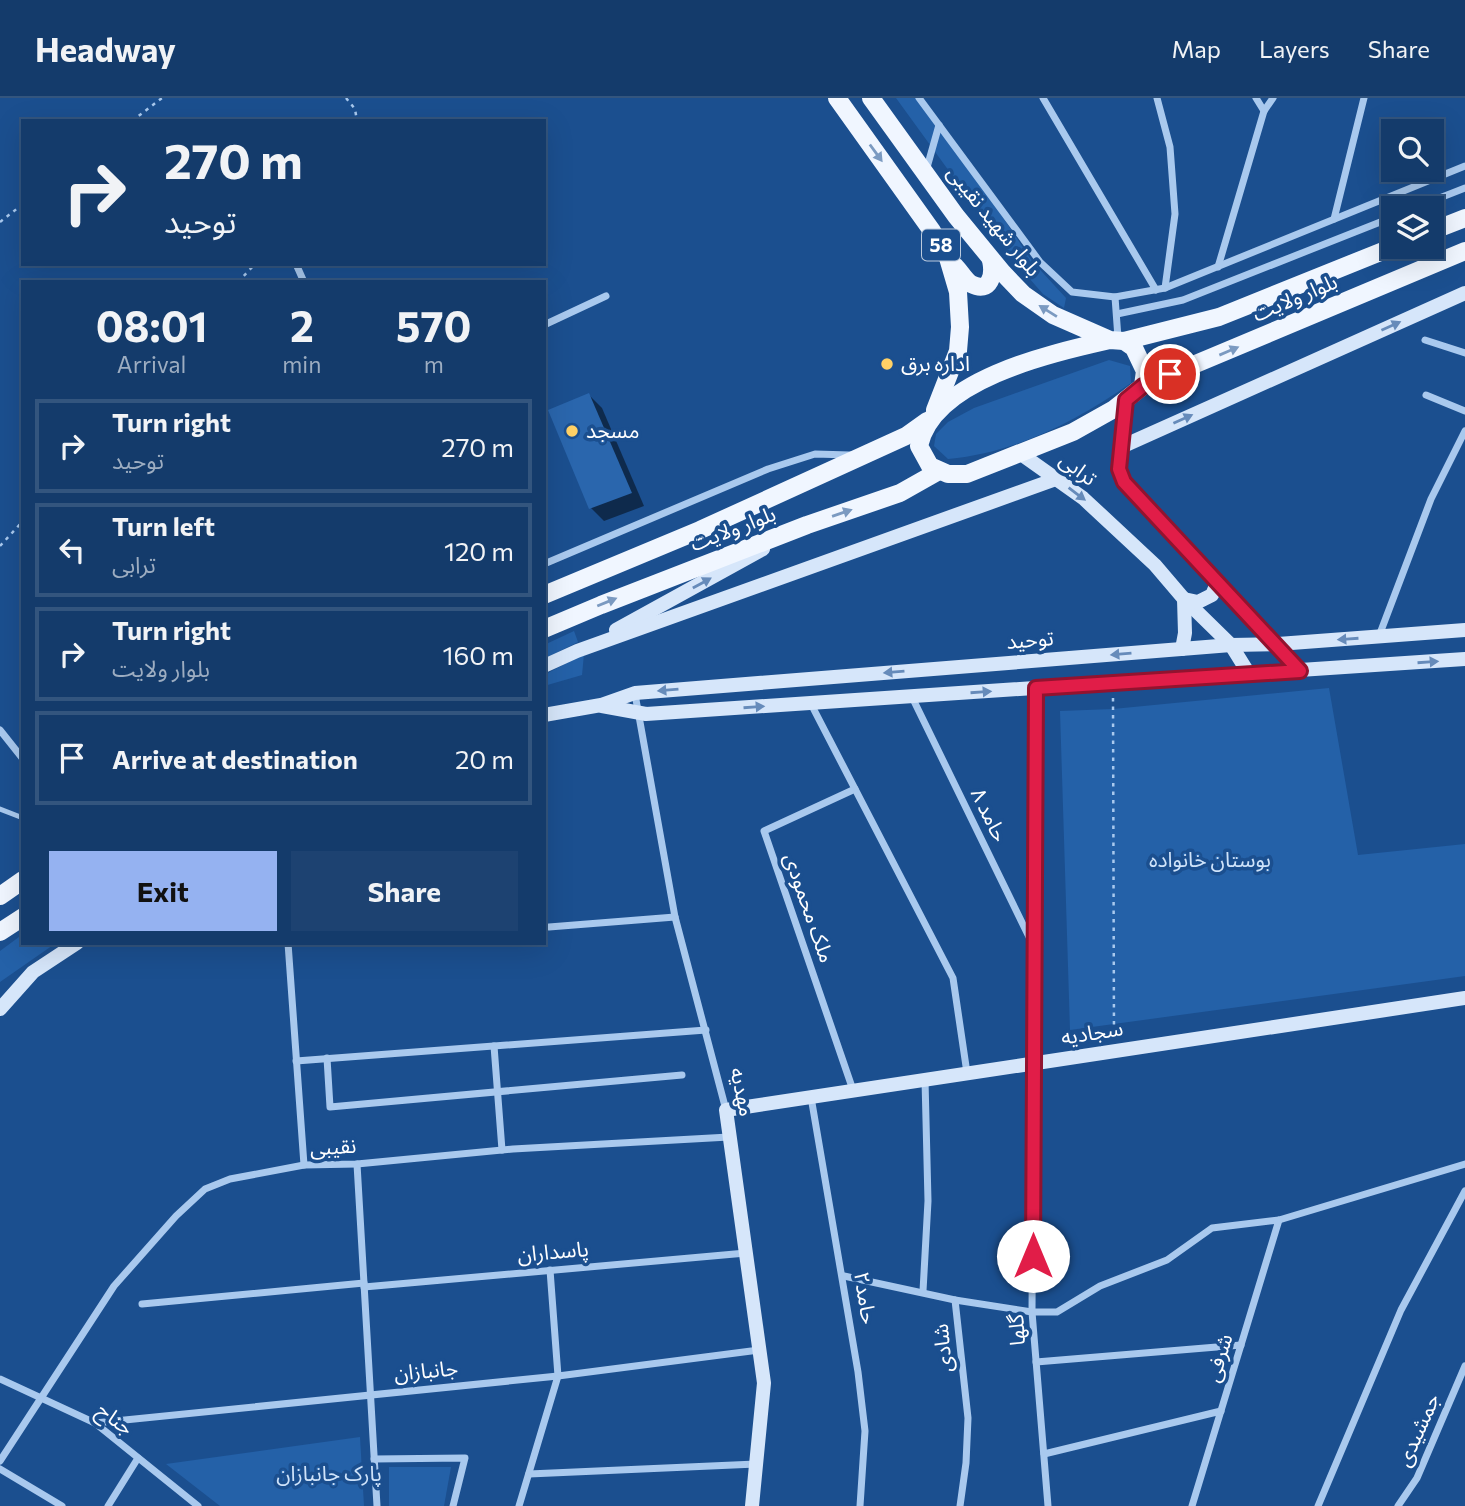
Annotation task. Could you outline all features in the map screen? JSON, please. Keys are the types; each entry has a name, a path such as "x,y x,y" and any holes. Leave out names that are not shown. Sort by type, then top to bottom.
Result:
{"main road":[{"name":"58","path":"836,98 932,231 948,258 958,292 958,351 931,418"},
{"name":"بلوار شهید نقیبی","path":"871,98 991,260 1023,294 1053,315 1117,341"},
{"path":"1444,226 1465,218"},
{"name":"بلوار ولایت","path":"546,628 807,525 900,493 939,471 967,474 1021,454 1073,432 1114,409 1143,386 1465,251"},
{"name":"بلوار ولایت","path":"546,594 700,530 906,436 960,394 1000,372 1047,355 1219,317 1381,252"},
{"path":"948,258 969,283 978,286 992,279 994,275 991,260"},
{"path":"1121,447 1465,293"},
{"path":"1117,341 1134,348 1145,371 1143,386"},
{"name":"ترابی","path":"1126,400 1119,469 1124,482 1278,644 1300,671"},
{"path":"931,418 921,433 919,446 930,466 939,471"},
{"name":"ترابی","path":"1021,454 1083,498 1155,565 1184,599 1231,645 1249,674"},
{"path":"546,665 578,651 1056,479"},
{"path":"578,651 807,525"},
{"path":"1182,649 1185,633 1184,599 1198,603 1212,595 1218,581"},
{"name":"توحید","path":"546,715 601,705 635,693 1231,645 1465,630"},
{"name":"توحید","path":"601,705 637,714 1465,659"},
{"path":"0,896 21,881"},
{"path":"0,932 21,918"},
{"path":"0,1009 33,972 74,945"},
{"name":"سجادیه","path":"726,1110 1465,998"},
{"name":"مهدیه","path":"726,1110 764,1383 752,1506"}],"street":[{"path":"919,98 1040,262 1072,292 1115,297 1160,289 1465,166"},
{"path":"1043,98 1160,289"},
{"path":"1157,98 1170,147 1175,214 1160,289"},
{"path":"1256,98 1264,111"},
{"path":"1218,267 1264,111 1273,98"},
{"path":"1334,219 1364,98"},
{"path":"925,173 939,125"},
{"path":"1444,196 1465,188"},
{"path":"1117,314 1183,300 1381,221"},
{"path":"546,324 606,296"},
{"path":"1115,297 1117,341"},
{"path":"1426,340 1465,353"},
{"path":"1426,395 1465,411"},
{"path":"1378,636 1431,499 1465,431"},
{"path":"546,563 768,469 815,454 862,456"},
{"name":"گلها","path":"1036,688 1032,1312 1048,1506"},
{"name":"مهدیه","path":"635,693 675,917 726,1110"},
{"name":"حامد ۸","path":"912,697 1035,949"},
{"path":"811,704 953,978 967,1074"},
{"path":"0,730 21,756"},
{"name":"ملک محمودی","path":"853,1091 764,831 855,789"},
{"path":"549,927 675,917"},
{"path":"288,945 304,1165"},
{"path":"0,998 33,972"},
{"path":"296,1060 706,1030"},
{"path":"494,1046 502,1150"},
{"path":"327,1058 330,1107 682,1075"},
{"path":"923,1291 928,1201 925,1080"},
{"name":"حامد۲","path":"811,1097 844,1276 865,1431 860,1506"},
{"name":"نقیبی","path":"0,1461 114,1286 176,1216 205,1189 230,1179 304,1165 357,1164 502,1150 730,1137"},
{"path":"357,1164 377,1506"},
{"path":"955,1300 1032,1312 1057,1312 1100,1286 1167,1260 1212,1228 1279,1220 1465,1164"},
{"path":"1318,1506 1401,1310 1465,1191"},
{"name":"شرفی","path":"1192,1506 1279,1220"},
{"name":"پاسداران","path":"142,1304 746,1253"},
{"path":"519,1506 558,1376 550,1270"},
{"name":"شادی","path":"844,1276 955,1300 968,1418 960,1506"},
{"path":"1036,1362 1241,1345"},
{"name":"جانبازان","path":"95,1423 558,1376 759,1350"},
{"name":"جمشیدی","path":"1398,1506 1417,1478 1465,1366"},
{"name":"جناح","path":"0,1379 95,1423 198,1506"},
{"path":"1044,1454 1221,1411"},
{"path":"108,1506 138,1458"},
{"path":"374,1459 465,1458 453,1506"},
{"path":"529,1474 756,1464"},
{"path":"0,1469 62,1506"}],"lane":[{"path":"0,809 21,817"}],"path":[{"path":"135,119 162,98"},
{"path":"345,98 355,109 357,119"},
{"path":"0,222 21,206"},
{"path":"240,280 254,266"},
{"path":"0,546 21,523"},
{"path":"1114,683 1114,1052"}],"green space":[{"path":"896,98 919,98 1032,261 1066,298 1064,308 1043,294 1015,262"},
{"path":"1109,360 1130,366 1131,383 1067,422 1022,442 974,455 948,459 934,446 936,434 948,422 974,408"},
{"path":"574,631 578,642 546,658 546,644"},
{"path":"584,654 582,675 546,685 546,674"},
{"name":"بوستان خانواده","path":"1329,688 1358,855 1465,844 1465,976 1070,1030 1060,711 1113,709"},
{"path":"21,935 21,945 53,945 0,982 0,951"},
{"name":"پارک جانبازان","path":"360,1437 364,1506 220,1506 166,1464"},
{"path":"389,1467 451,1467 444,1506 389,1506"}],"building":[{"path":"589,393 632,493 589,509 548,410"}],"place":[{"name":"اداره برق","path":"887,364"},
{"name":"مسجد","path":"572,431"}],"route":[{"path":"1033,1256 1036,688 1300,671 1278,644 1124,482 1119,469 1126,400 1143,386 1170,374"}]}
